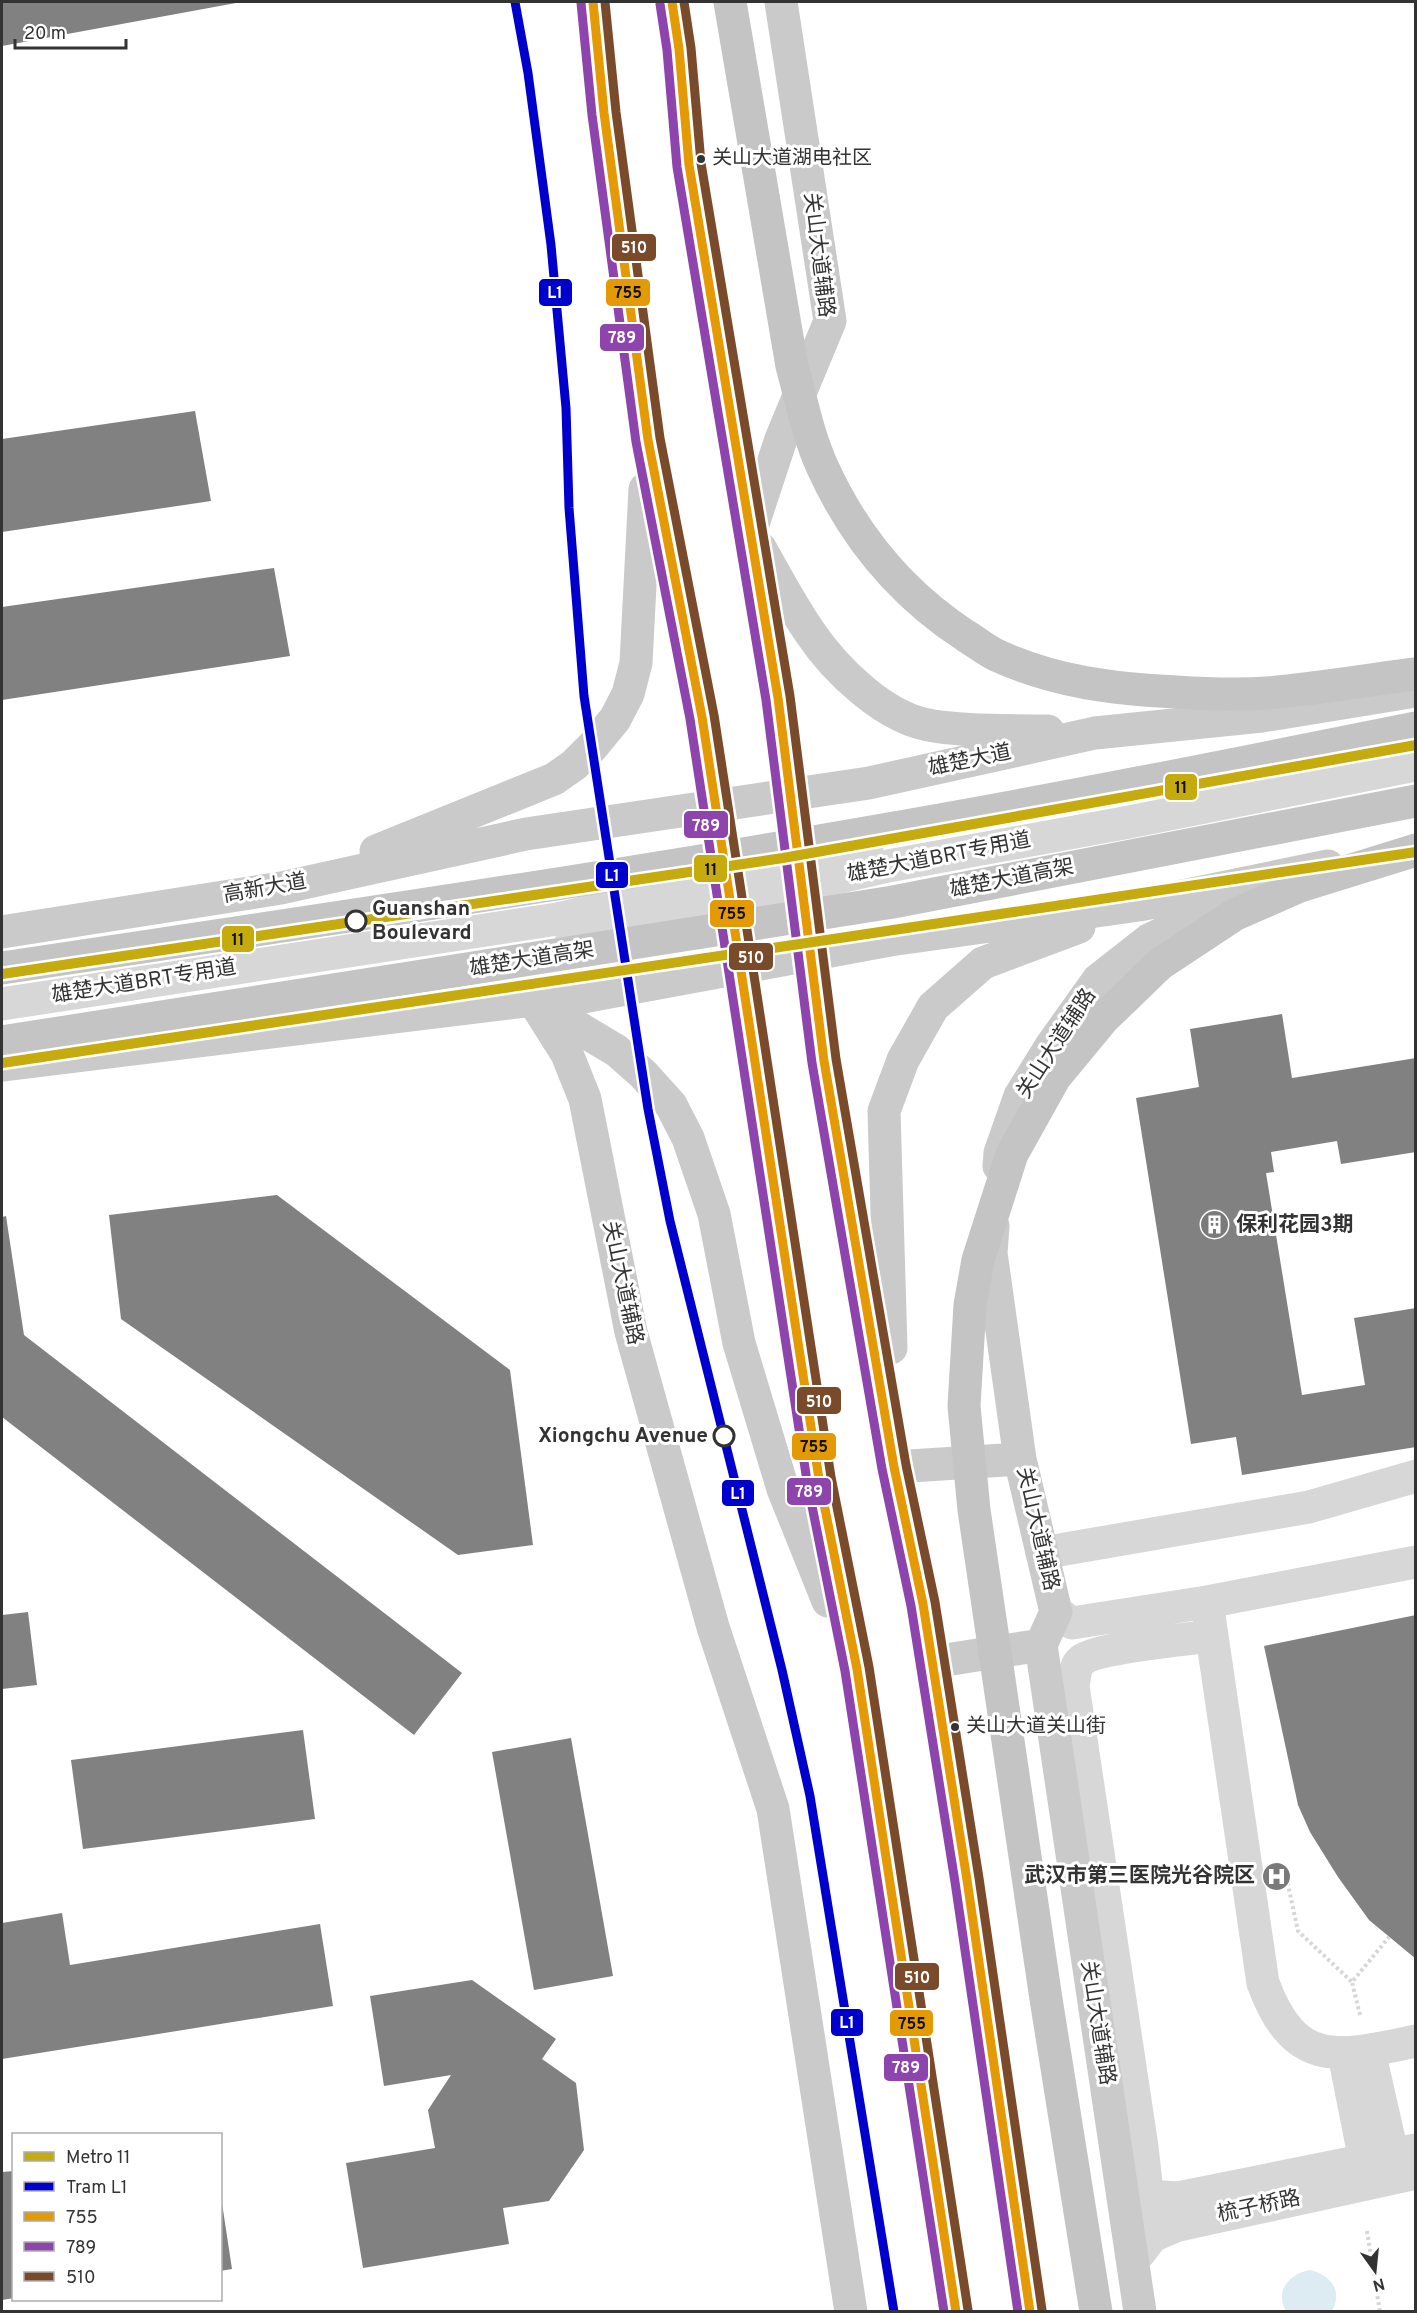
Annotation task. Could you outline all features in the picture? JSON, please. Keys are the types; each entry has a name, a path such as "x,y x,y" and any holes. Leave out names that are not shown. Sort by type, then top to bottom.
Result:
{"highway":[{"path":"730,2 792,366 807,422 821,464 844,508 873,553 907,591 947,623 995,655 1059,679 1119,689 1199,693 1267,693 1416,674"},
{"path":"2,968 396,909 876,831 1118,788 1416,728"},
{"name":"雄楚大道高架","path":"2,1042 893,902 1416,801"},
{"path":"1096,2312 1046,1999 974,1510 965,1418 970,1305 981,1249 1012,1155 1055,1077 1103,1019 1160,964 1234,915 1300,886 1416,849"}],"main road":[{"path":"593,2 604,113 648,440 702,717 819,1479 856,1669 956,2312"},
{"path":"672,2 680,49 689,165 777,698 824,1061 894,1467 933,1662 1030,2312"},
{"name":"关山大道辅路","path":"751,532 781,439 830,321 781,2"},
{"path":"281,888 504,801 554,779 574,765 609,726 628,694 636,663 648,440"},
{"path":"751,532 809,631 832,661 878,703 909,720 933,726 1095,733"},
{"name":"雄楚大道","path":"526,834 869,783 1095,733 1262,716 1416,692"},
{"name":"高新大道","path":"2,932 281,888 526,834"},
{"path":"2,1065 533,1000 572,999 890,940 1139,905 1416,849"},
{"name":"关山大道辅路","path":"1140,2312 1041,1645 1056,1612 1020,1459 990,1253 1000,1153 1020,1096 1051,1046 1098,980 1149,940 1284,875"},
{"path":"894,1467 884,1111 903,1060 933,1007 983,963 1139,905"},
{"path":"533,1000 625,1058 671,1105 688,1138 714,1214 739,1342 783,1489 856,1669"},
{"name":"关山大道辅路","path":"533,1000 567,1054 585,1099 630,1332 713,1627 772,1809 851,2312"},
{"path":"894,1467 1020,1459"},
{"path":"933,1662 1041,1645"}],"street":[{"name":"雄楚大道BRT专用道","path":"2,1028 561,942 728,891 800,874 884,843 1416,737"},
{"name":"雄楚大道BRT专用道","path":"800,874 888,866 1124,823 1416,765"},
{"name":"雄楚大道BRT专用道","path":"2,1004 728,891"},
{"path":"1042,1553 1309,1507 1416,1476"},
{"path":"1056,1612 1072,1623 1207,1602 1416,1562"},
{"path":"1207,1602 1263,1983 1272,2008 1305,2045 1326,2053 1356,2052 1416,2041"},
{"path":"1134,2280 1140,2252 1152,2236 1148,2196 1073,1686 1076,1666 1083,1658 1104,1651 1212,1636"},
{"path":"1116,2152 1130,2181 1148,2196 1178,2198 1393,2166 1356,2052"},
{"name":"梳子桥路","path":"1152,2236 1175,2226 1393,2166"}],"path":[{"path":"1356,2052 1352,1982 1389,1937"},
{"path":"1367,2231 1380,2312"}],"shaded area":[{"path":"1310,2270 1324,2276 1333,2285 1336,2297 1332,2311 1286,2311 1282,2297 1286,2284 1296,2275"}],"building":[{"path":"2,2 235,2 236,3 2,46"},
{"path":"195,411 211,501 2,532 2,439"},
{"path":"274,568 290,656 2,700 2,607"},
{"name":"保利花园3期","path":"1282,1014 1292,1078 1416,1058 1416,1152 1341,1164 1337,1141 1271,1152 1274,1172 1266,1173 1302,1395 1365,1385 1354,1318 1416,1308 1416,1447 1242,1475 1236,1437 1191,1444 1136,1098 1199,1087 1190,1029"},
{"path":"277,1195 510,1370 533,1545 458,1555 121,1319 109,1215"},
{"path":"6,1216 24,1335 462,1673 414,1735 2,1417 2,1217"},
{"path":"28,1612 37,1685 2,1689 2,1615"},
{"path":"1416,1615 1416,1959 1369,1920 1338,1877 1310,1832 1298,1805 1264,1646"},
{"path":"303,1730 315,1819 83,1849 71,1760"},
{"path":"571,1738 613,1976 534,1990 492,1752"},
{"path":"62,1913 70,1965 320,1924 333,2006 2,2059 2,1923"},
{"path":"472,1980 556,2039 542,2059 576,2083 584,2150 549,2201 503,2208 509,2244 363,2268 346,2163 435,2148 428,2110 451,2075 384,2086 370,1996"},
{"path":"12,2171 12,2298 2,2300 2,2172"},
{"path":"222,2203 232,2269 222,2271"}],"metro line":[{"name":"11","path":"2,974 783,858 1416,745"},
{"name":"11","path":"2,1063 1416,852"}],"tram line":[{"name":"L1","path":"515,2 528,73 551,245 566,408 569,508 584,696 648,1109 670,1221 782,1670 810,1796 894,2312"}],"transit line":[{"name":"755","path":"593,2 604,113 648,440 702,717 819,1479 857,1669 956,2312"},
{"name":"510","path":"605,2 616,112 660,438 714,715 831,1477 869,1667 968,2310"},
{"name":"755","path":"672,2 679,49 689,165 778,698 824,1061 894,1467 923,1604 967,1880 1030,2312"},
{"name":"510","path":"684,2 691,48 701,163 790,696 836,1059 906,1465 935,1602 979,1878 1042,2310"},
{"name":"789","path":"581,3 592,115 636,442 690,719 807,1481 845,1671 944,2312"},
{"name":"789","path":"660,4 667,50 677,167 766,700 812,1063 882,1469 911,1606 955,1882 1018,2312"}],"place":[{"name":"关山大道湖电社区","path":"701,159"},
{"name":"Guanshan Boulevard","path":"356,921"},
{"name":"保利花园3期","path":"1215,1225"},
{"name":"Xiongchu Avenue","path":"724,1436"},
{"name":"关山大道关山街","path":"955,1727"},
{"name":"武汉市第三医院光谷院区","path":"1276,1876"}]}
